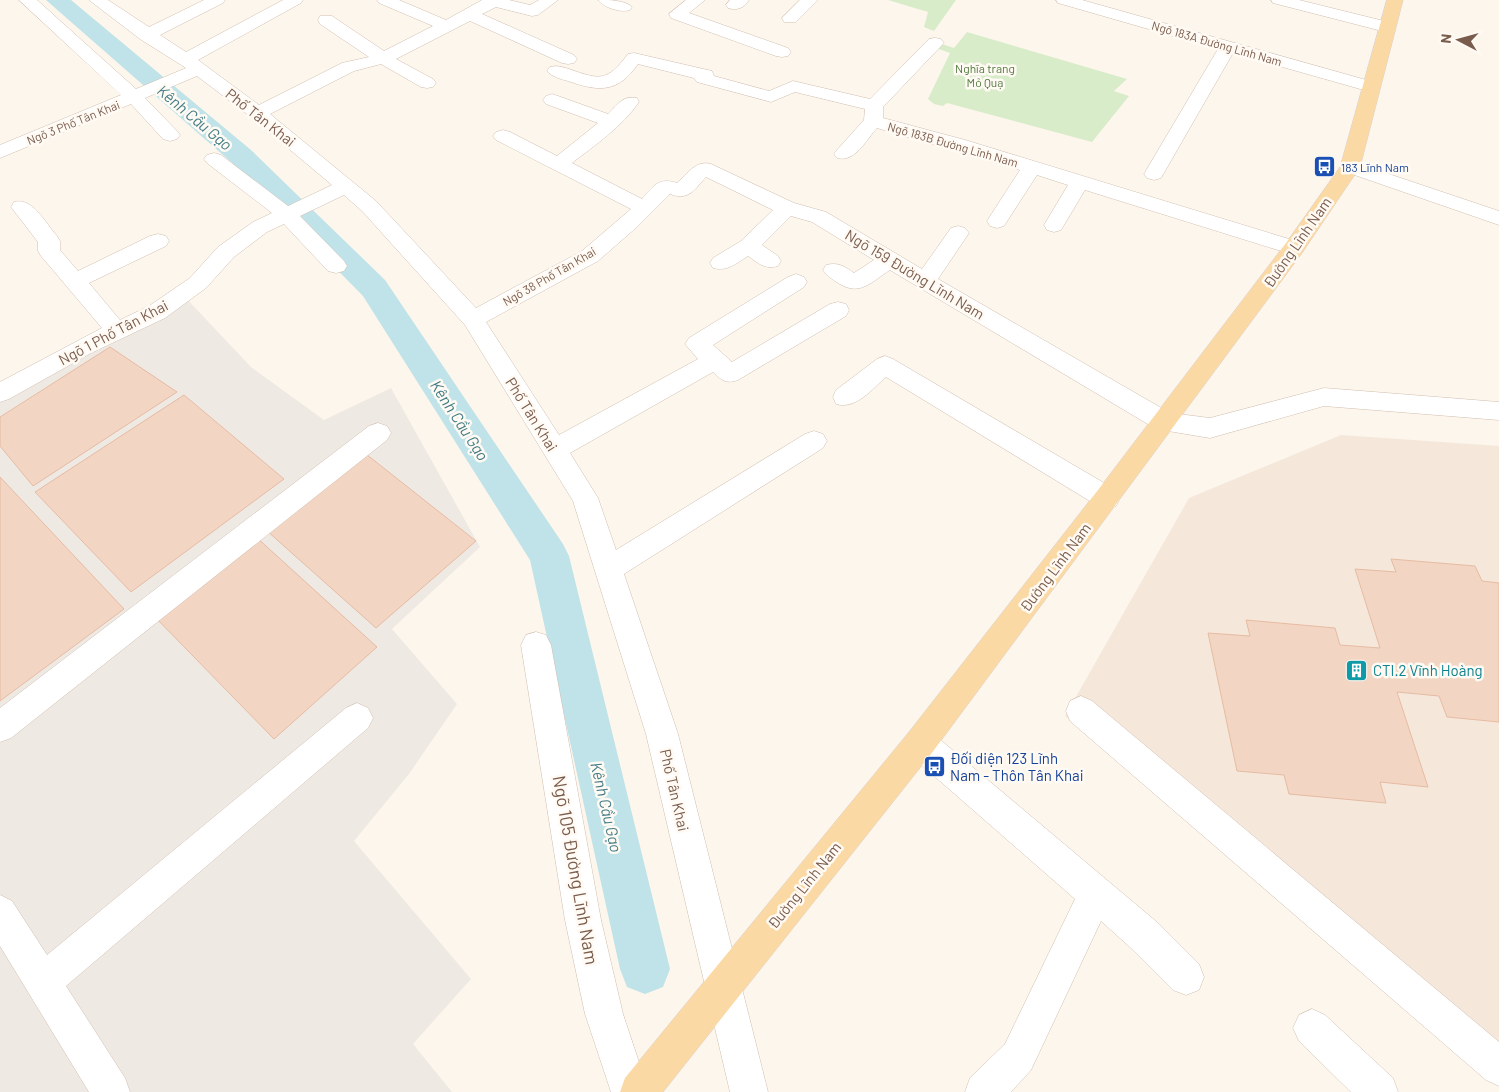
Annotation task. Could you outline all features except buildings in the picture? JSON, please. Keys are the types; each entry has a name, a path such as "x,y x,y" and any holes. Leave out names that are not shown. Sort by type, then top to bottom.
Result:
{"main road":[{"name":"Đường Lĩnh Nam","path":"639,1092 920,742 1108,498 1294,248 1350,166 1386,27 1395,0"}],"street":[{"path":"27,0 140,94 170,135"},
{"path":"146,35 217,0"},
{"name":"Ngõ 3 Phố Tân Khai","path":"0,152 140,94 188,69 295,0"},
{"path":"385,0 447,26"},
{"path":"258,114 348,67 382,58 494,0 532,11 550,0"},
{"path":"606,0 624,6"},
{"path":"697,0 677,14 782,52"},
{"path":"790,18 810,0"},
{"name":"Ngõ 183A Đường Lĩnh Nam","path":"1064,0 1371,87"},
{"path":"1279,0 1386,27"},
{"name":"Phố Tân Khai","path":"111,5 188,69 258,114 336,191 369,206 473,319 585,498 662,734 749,1092"},
{"name":"Ngõ 183B Đường Lĩnh Nam","path":"469,14 599,85 617,79 634,58 706,75 703,78 771,97 793,86 1032,167 1294,248"},
{"path":"326,20 382,58 427,83"},
{"path":"844,154 873,113 935,42"},
{"path":"1154,174 1228,46"},
{"path":"552,100 611,122"},
{"path":"559,164 611,122 630,102"},
{"path":"503,136 644,208"},
{"path":"214,159 289,215 336,266"},
{"path":"1350,166 1499,218"},
{"path":"997,220 1032,167"},
{"name":"Ngõ 159 Đường Lĩnh Nam","path":"663,191 666,186 680,191 704,168 787,208 818,217 1165,422"},
{"path":"1054,225 1080,182"},
{"name":"Ngõ 1 Phố Tân Khai","path":"0,393 82,347 157,312 198,283 226,252 260,227 289,215 336,191"},
{"name":"Ngõ 38 Phố Tân Khai","path":"473,319 590,256 663,191"},
{"path":"21,208 49,241 49,251 117,331"},
{"path":"720,263 749,246 787,208"},
{"path":"924,281 958,233"},
{"path":"74,281 158,241"},
{"path":"749,246 770,261"},
{"path":"834,270 854,283 890,260"},
{"path":"796,282 698,344 730,374 838,310"},
{"path":"550,443 716,360"},
{"path":"845,397 885,365 1108,498"},
{"path":"550,443 671,366"},
{"path":"1165,422 1210,428 1324,397 1499,411"},
{"path":"0,726 378,432"},
{"path":"608,569 814,441"},
{"name":"Ngõ 105 Đường Lĩnh Nam","path":"536,644 583,920 604,1014 630,1092"},
{"path":"1081,710 1499,1067"},
{"path":"43,982 357,718"},
{"path":"920,742 1095,895 1145,936 1186,977"},
{"path":"984,1092 1018,1058 1095,895"},
{"path":"0,912 111,1092"},
{"path":"1312,1028 1379,1092"}],"shaded area":[{"path":"184,296 251,367 324,420 391,388 480,547 392,629 457,704 409,774 354,841 471,979 413,1044 452,1092 0,1092 0,400"},
{"path":"1341,435 1499,446 1499,1074 1065,716 1189,498"}],"green space":[{"name":"Nghĩa trang Mỏ Quạ","path":"888,0 956,0 934,31 924,27 928,12"},
{"name":"Nghĩa trang Mỏ Quạ","path":"967,32 1127,79 1114,91 1129,96 1092,142 947,103 943,106 934,104 928,99 950,53 936,48 939,43 954,48"}],"waterway":[{"name":"Kênh Cầu Gạo","path":"57,0 241,156 374,288 549,556 645,969"}],"place":[{"name":"183 Lĩnh Nam","path":"1325,167"},
{"name":"CTI.2 Vĩnh Hoàng","path":"1357,670"},
{"name":"Đối diện 123 Lĩnh Nam - Thôn Tân Khai","path":"934,767"}]}
